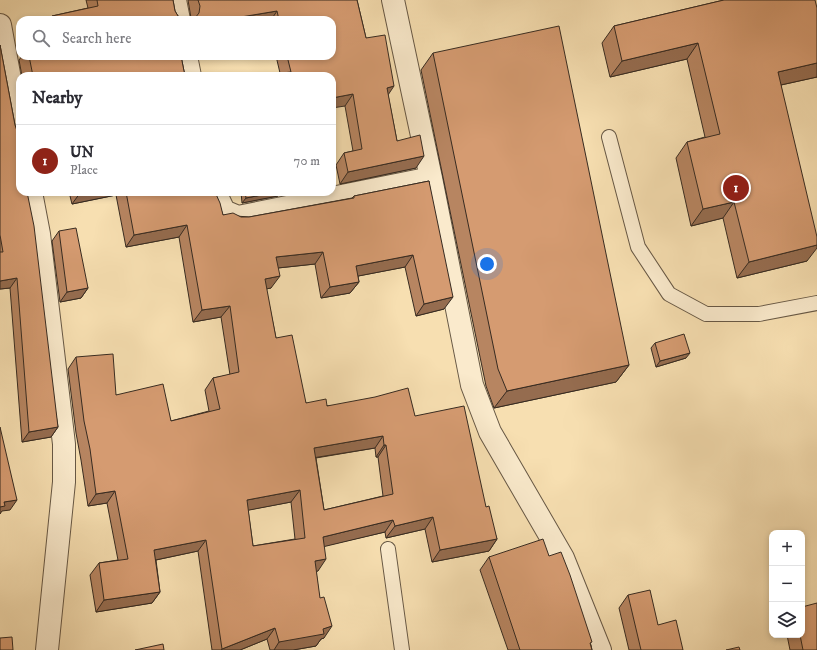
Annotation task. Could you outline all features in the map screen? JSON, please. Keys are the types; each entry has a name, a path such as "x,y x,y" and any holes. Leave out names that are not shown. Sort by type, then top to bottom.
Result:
{"street":[{"path":"175,0 178,16"},
{"path":"393,0 431,178 472,385 490,432 563,558 600,650"},
{"path":"0,25 16,111"},
{"path":"187,60 189,72"},
{"path":"217,196 224,211 238,217 431,178"},
{"path":"32,196 39,234 64,444 64,482 47,650"}],"lane":[{"path":"608,137 638,247 669,294 706,314 759,314 817,303"},
{"path":"388,549 402,650"}],"building":[{"path":"97,0 173,0 175,11 178,16 52,16 98,6"},
{"path":"198,0 357,0 366,38 385,35 394,86 387,88 397,141 420,135 424,156 348,172 344,153 362,149 353,94 336,97 336,72 291,72 288,60 336,60 336,16 278,16 277,11 247,16 197,16 199,13 200,6"},
{"path":"724,0 815,0 817,8 817,63 778,72 817,237 817,245 749,262 734,202 703,209 687,142 720,134 698,43 622,61 614,26"},
{"path":"559,26 629,365 507,391 498,369 433,53"},
{"path":"0,45 16,128 16,196 28,196 34,226 58,427 29,432 17,278 0,281 0,252 3,252 0,235"},
{"path":"30,60 182,60 184,72 32,72"},
{"path":"429,181 453,297 424,304 413,255 356,266 359,282 330,287 323,252 276,257 280,276 265,279 276,338 292,335 306,403 326,399 327,406 375,397 408,388 415,416 464,406 486,507 489,506 497,539 440,550 433,517 395,526 393,520 323,537 326,559 315,561 320,598 324,597 332,626 323,629 324,634 279,642 275,628 222,649 206,540 154,550 160,592 104,600 99,563 128,559 115,491 96,494 90,449 84,421 76,357 113,354 116,395 163,384 171,421 220,409 213,378 239,372 230,306 202,310 187,225 134,235 127,196 217,196 223,215 233,213 241,217 249,217 354,198 354,196","holes":["383,436 384,445 386,445 393,494 324,510 314,448","300,490 305,538 253,546 247,500"]},
{"path":"246,196 256,196 246,198"},
{"path":"76,228 88,288 67,292 59,231"},
{"path":"684,334 690,353 660,361 655,343"},
{"path":"0,427 17,500 4,502 5,506 0,507"},
{"path":"543,539 549,556 561,552 592,642 590,643 592,650 520,650 489,557"},
{"path":"650,590 658,625 676,620 683,650 641,650 628,595"},
{"path":"817,603 817,650 803,650 801,638 805,638 805,606"},
{"path":"12,637 13,650 0,650 0,638"},
{"path":"163,644 164,650 135,650"},
{"path":"739,647 740,650 726,650"}],"place":[{"name":"UN","path":"736,188"}]}
